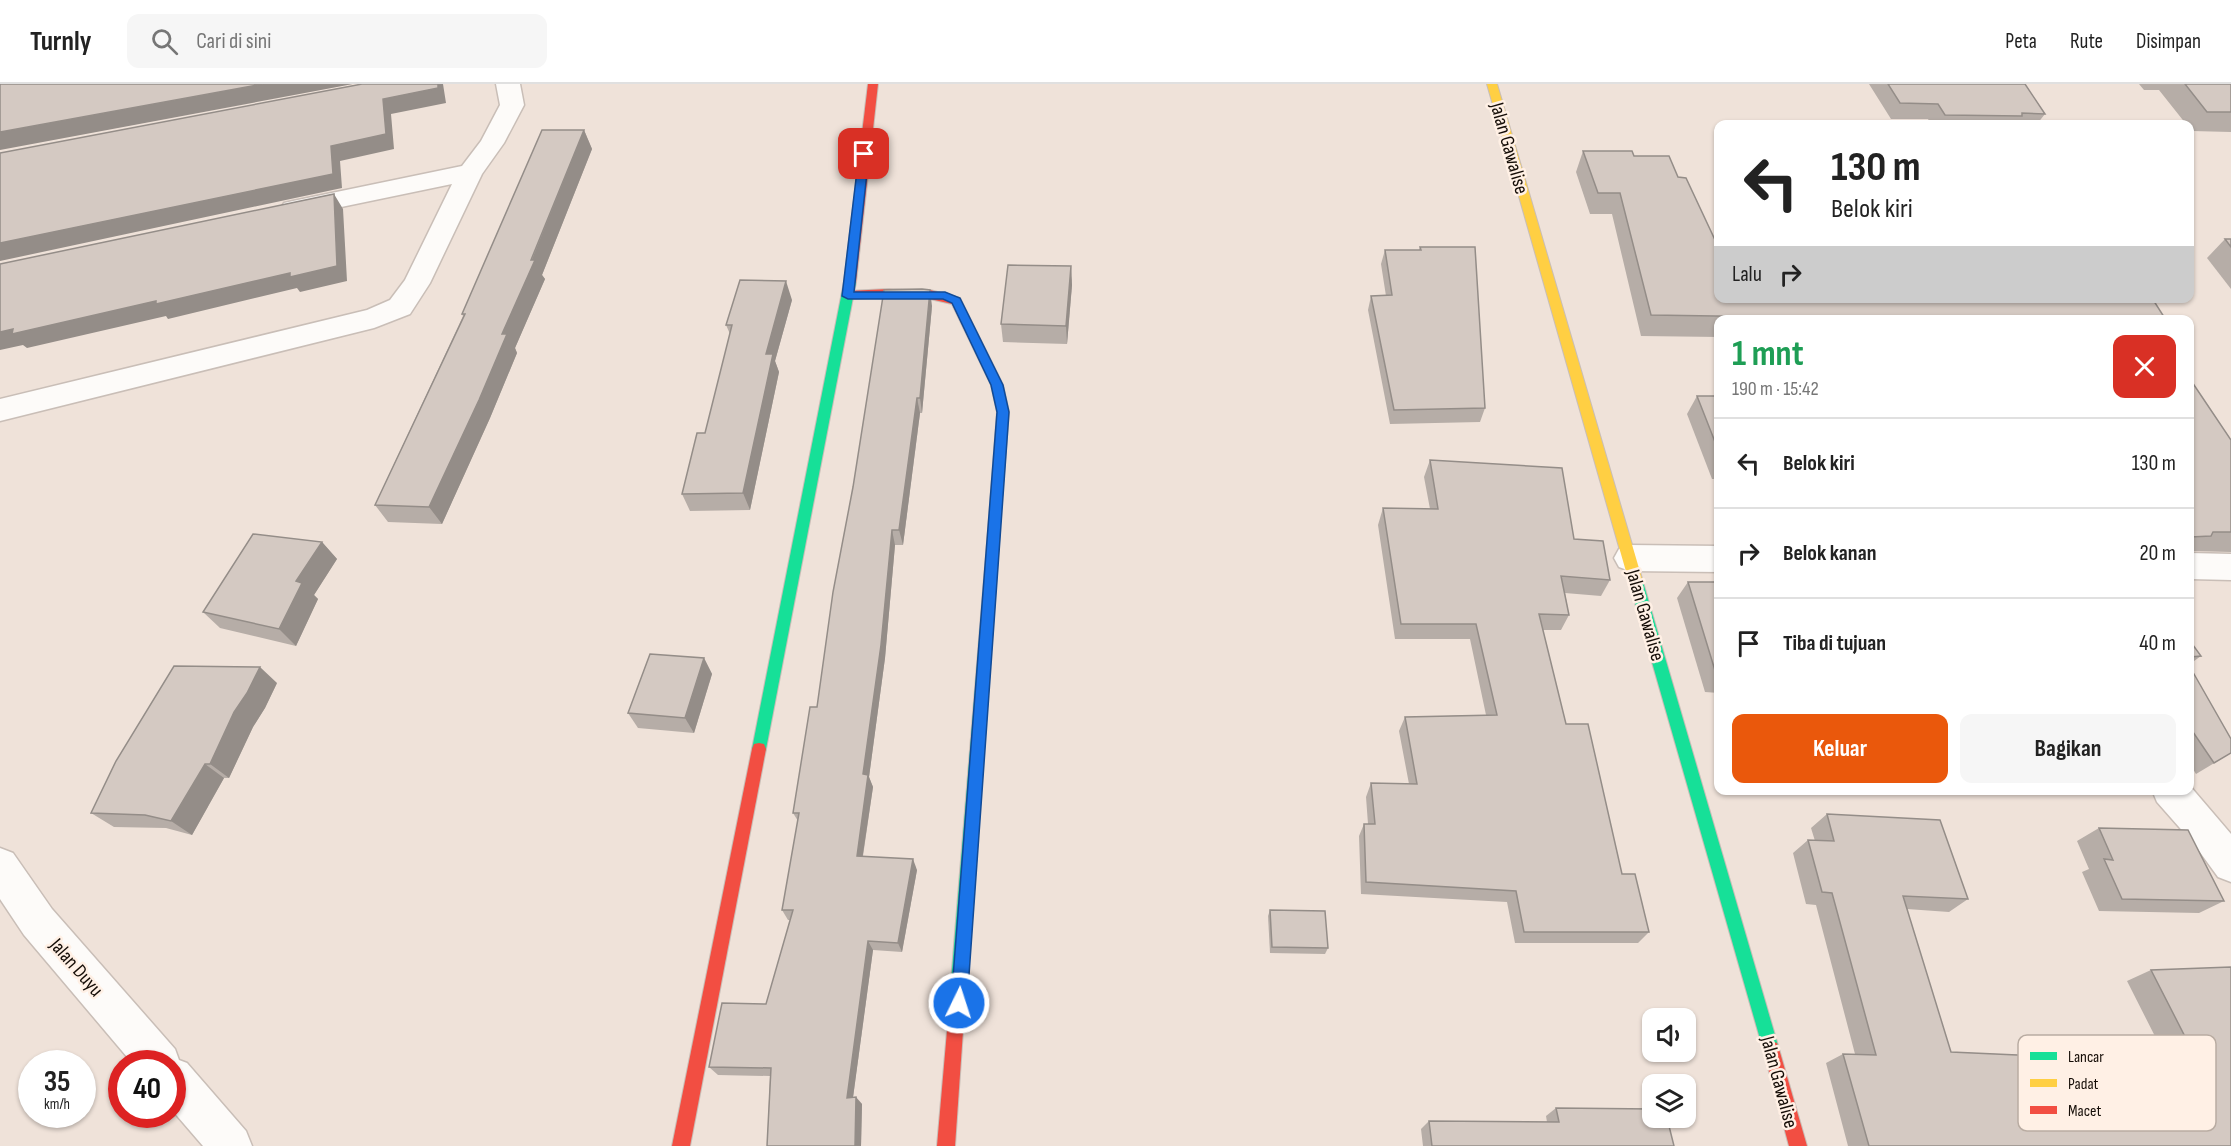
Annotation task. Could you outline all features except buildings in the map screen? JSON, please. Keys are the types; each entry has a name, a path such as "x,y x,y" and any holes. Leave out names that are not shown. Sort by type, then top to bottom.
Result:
{"street":[{"path":"0,410 374,318 400,307 417,283 470,172 492,143 512,105 508,84"},
{"path":"681,1146 848,296 873,84"},
{"name":"Jalan Gawalise","path":"1492,84 1798,1146"},
{"path":"264,215 470,172"},
{"path":"848,296 945,295 956,301 997,385 1003,412 946,1146"},
{"path":"1630,558 1714,559"},
{"path":"2194,566 2231,567"},
{"path":"2174,795 2231,864"},
{"name":"Jalan Duyu","path":"0,866 38,922 148,1050"},
{"path":"186,1094 231,1146"}],"traffic: fast":[{"path":"759,749 850,282"},
{"path":"955,1031 994,530"},
{"path":"1636,582 1771,1049"}],"traffic: slow":[{"path":"1492,84 1636,582"}],"traffic: jam":[{"path":"850,282 873,84"},
{"path":"848,295 917,293 956,301 997,385 1003,412 994,530"},
{"path":"681,1146 759,749"},
{"path":"946,1146 955,1031"},
{"path":"1771,1049 1798,1146"}],"route":[{"path":"864,154 848,296 945,295 956,301 997,385 1003,412 959,1003"}]}
